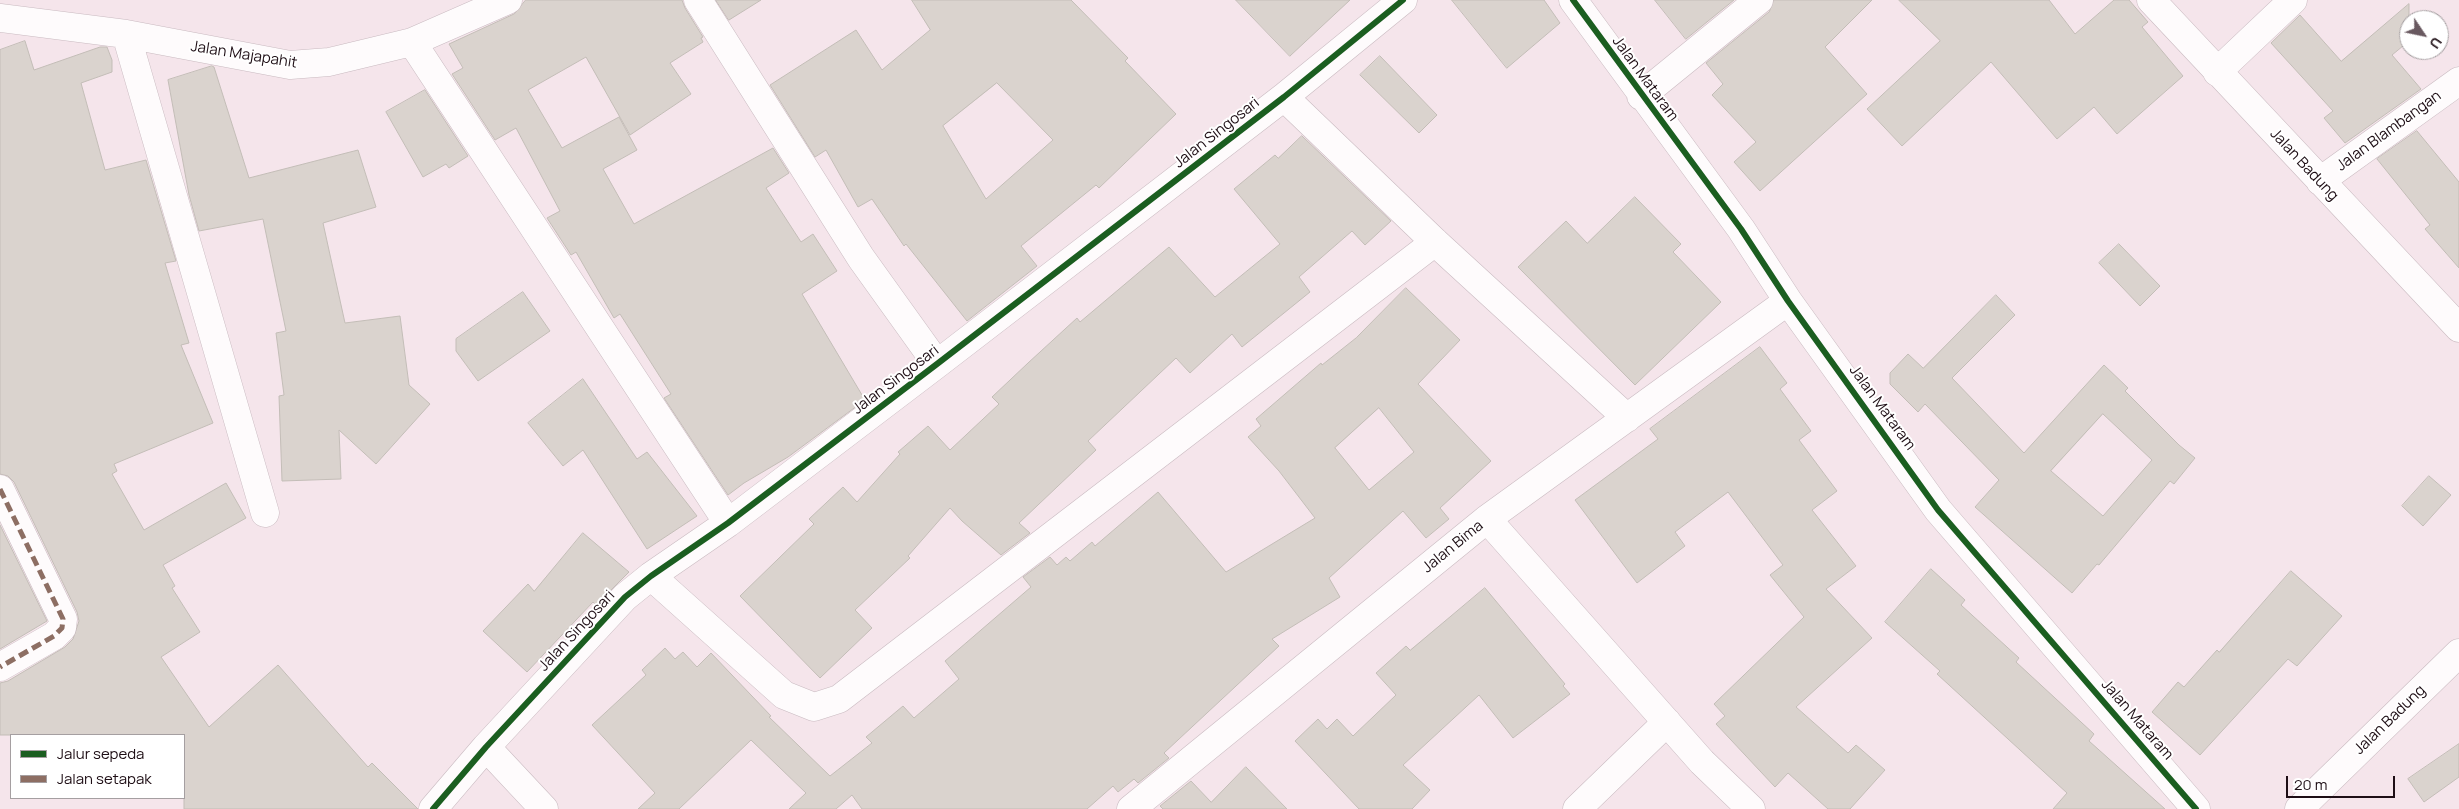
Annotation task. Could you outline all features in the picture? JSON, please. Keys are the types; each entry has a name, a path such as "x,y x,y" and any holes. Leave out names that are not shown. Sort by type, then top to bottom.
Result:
{"street":[{"path":"698,0 861,258 937,364"},
{"name":"Jalan Singosari","path":"433,809 486,747 625,597 651,576 728,523 937,364 1284,97 1403,0"},
{"name":"Jalan Mataram","path":"1573,0 1641,96 1741,229 1788,301 1938,510 2194,808"},
{"path":"1641,96 1759,0"},
{"name":"Jalan Badung","path":"2152,0 2217,72 2320,180 2453,312"},
{"path":"2217,72 2293,0"},
{"name":"Jalan Majapahit","path":"0,18 126,34 290,65 329,62 412,42 502,1"},
{"path":"126,34 265,514"},
{"path":"412,42 728,523"},
{"name":"Jalan Blambangan","path":"2320,180 2459,81"},
{"path":"1284,97 1435,242 1627,418"},
{"path":"651,576 784,695 814,707 839,699 1435,242"},
{"name":"Jalan Bima","path":"1131,809 1488,519 1788,301"},
{"path":"0,489 63,619 62,628 54,636 0,667"},
{"path":"1488,519 1702,762 1751,809"},
{"name":"Jalan Badung","path":"2299,809 2456,663"},
{"path":"1577,809 1667,722"},
{"path":"486,747 544,809"}],"building":[{"path":"526,0 682,0 703,37 701,38 703,42 670,63 691,94 630,135 586,57 528,90 562,148 619,117 637,150 603,169 634,224 773,148 789,173 766,188 801,242 813,234 837,271 802,294 865,400 788,457 744,483 728,495 664,398 671,394 620,314 614,318 576,252 571,255 547,218 560,211 516,128 495,140 452,74 463,68 449,44 514,14"},
{"path":"716,0 761,0 729,20"},
{"path":"912,0 1071,0 1128,58 1125,61 1176,114 1099,188 1096,185 1021,246 1037,266 967,321 906,244 904,246 872,199 858,207 826,150 815,157 770,85 856,30 882,70 930,30","holes":["997,83 1053,140 986,199 943,126"]},
{"path":"1236,0 1350,0 1290,56"},
{"path":"1452,0 1544,0 1560,23 1507,68"},
{"path":"1655,0 1734,0 1686,39"},
{"path":"1774,0 1872,0 1825,47 1867,94 1760,191 1734,162 1756,142 1712,95 1723,84 1706,63 1769,12"},
{"path":"1899,0 2049,0 2075,34 2114,0 2129,0 2148,22 2142,27 2183,76 2117,134 2094,107 2057,139 1991,62 1902,146 1867,109 1940,41"},
{"path":"2409,4 2409,10 2402,10"},
{"path":"2399,12 2399,49 2392,55 2421,89 2345,143 2324,118 2333,111 2271,43 2300,15 2341,61"},
{"path":"25,41 34,70 100,47 107,47 112,60 112,72 81,83 105,170 146,160 176,261 165,263 189,343 181,345 213,423 114,464 117,471 112,474 144,530 226,483 246,518 163,565 175,586 172,588 200,632 161,657 209,727 278,665 368,767 372,763 418,809 184,809 185,734 0,735 0,683 8,681 65,647 73,639 79,621 77,612 14,482 8,476 0,474 0,50"},
{"path":"1380,56 1437,115 1419,133 1360,75"},
{"path":"212,66 214,67 249,178 358,150 376,207 323,223 345,323 400,316 409,385 430,404 376,464 339,430 341,479 282,481 279,396 284,395 276,333 286,331 263,219 199,231 189,195 168,80"},
{"path":"425,90 468,156 449,168 446,164 423,177 386,112"},
{"path":"2417,131 2459,182 2459,268 2425,229 2430,225 2377,159"},
{"path":"1302,136 1391,221 1365,245 1352,231 1299,277 1310,292 1242,347 1232,334 1190,373 1176,358 1088,441 1096,450 1019,523 1030,533 1001,555 950,508 908,556 910,558 855,610 872,628 820,678 740,596 814,524 809,519 843,487 857,502 900,454 898,452 928,426 950,450 999,404 992,397 1028,363 1077,318 1080,322 1169,247 1215,297 1280,244 1234,189 1275,155 1278,158"},
{"path":"1635,197 1681,244 1673,252 1721,302 1635,385 1518,267 1566,221 1587,243"},
{"path":"2119,244 2160,286 2140,306 2099,263"},
{"path":"1406,288 1460,340 1418,384 1491,461 1440,508 1449,519 1426,538 1403,511 1329,578 1340,597 1272,639 1279,646 1164,753 1169,758 1138,783 1134,779 1118,792 1113,786 1087,809 862,809 852,795 836,809 789,809 806,793 751,740 679,809 638,809 655,793 592,725 646,675 642,670 665,648 675,659 683,652 697,667 711,653 771,716 769,717 830,776 872,743 866,737 903,706 914,718 959,679 945,661 1031,587 1023,577 1050,557 1057,565 1066,557 1070,561 1092,542 1095,546 1158,492 1226,572 1315,518 1279,471 1248,437 1261,426 1256,419 1321,363 1322,365 1356,338","holes":["1379,408 1414,452 1369,490 1335,448"]},
{"path":"523,292 550,331 478,381 456,351 456,339"},
{"path":"1996,295 2015,315 1952,378 2024,453 2104,365 2128,388 2125,391 2179,445 2195,458 2174,484 2170,481 2099,565 2097,564 2072,593 1975,507 1999,480 1925,404 1918,412 1890,384 1890,373 1908,354 1923,368","holes":["2103,414 2152,460 2103,516 2051,471"]},
{"path":"1760,347 1787,383 1780,389 1811,431 1799,440 1837,491 1812,510 1856,566 1826,589 1872,638 1796,707 1848,753 1856,745 1885,770 1850,809 1828,809 1788,773 1775,787 1716,724 1725,716 1714,704 1804,617 1770,575 1783,565 1728,492 1675,532 1685,546 1637,583 1575,500 1658,439 1650,429"},
{"path":"583,379 637,459 647,452 697,516 647,549 583,450 563,466 528,423"},
{"path":"2429,476 2451,495 2423,526 2402,506"},
{"path":"0,525 47,621 0,649"},
{"path":"583,533 629,572 596,605 593,602 527,672 483,631 528,584 534,591"},
{"path":"1931,569 1965,600 1961,605 2019,658 2016,662 2094,734 2089,741 2165,809 2053,809 2067,793 1937,674 1940,671 1885,622"},
{"path":"2291,571 2342,616 2297,666 2288,659 2200,755 2152,712 2178,682 2184,687 2217,650 2219,652"},
{"path":"1485,588 1565,684 1563,686 1570,694 1513,738 1479,695 1403,765 1430,790 1412,809 1359,809 1295,741 1318,719 1327,729 1337,719 1353,736 1396,695 1376,673 1406,646 1410,650"},
{"path":"2459,744 2459,777 2424,802 2408,779"},
{"path":"1246,767 1287,809 1163,809 1160,806 1191,781 1211,802"}],"marked path":[{"path":"0,489 63,619 62,628 54,636 0,667"}],"cycle path":[{"path":"433,809 486,747 625,597 651,576 728,523 937,364 1284,97 1403,0"},
{"path":"1573,0 1741,229 1788,301 1938,510 2196,809"}]}
